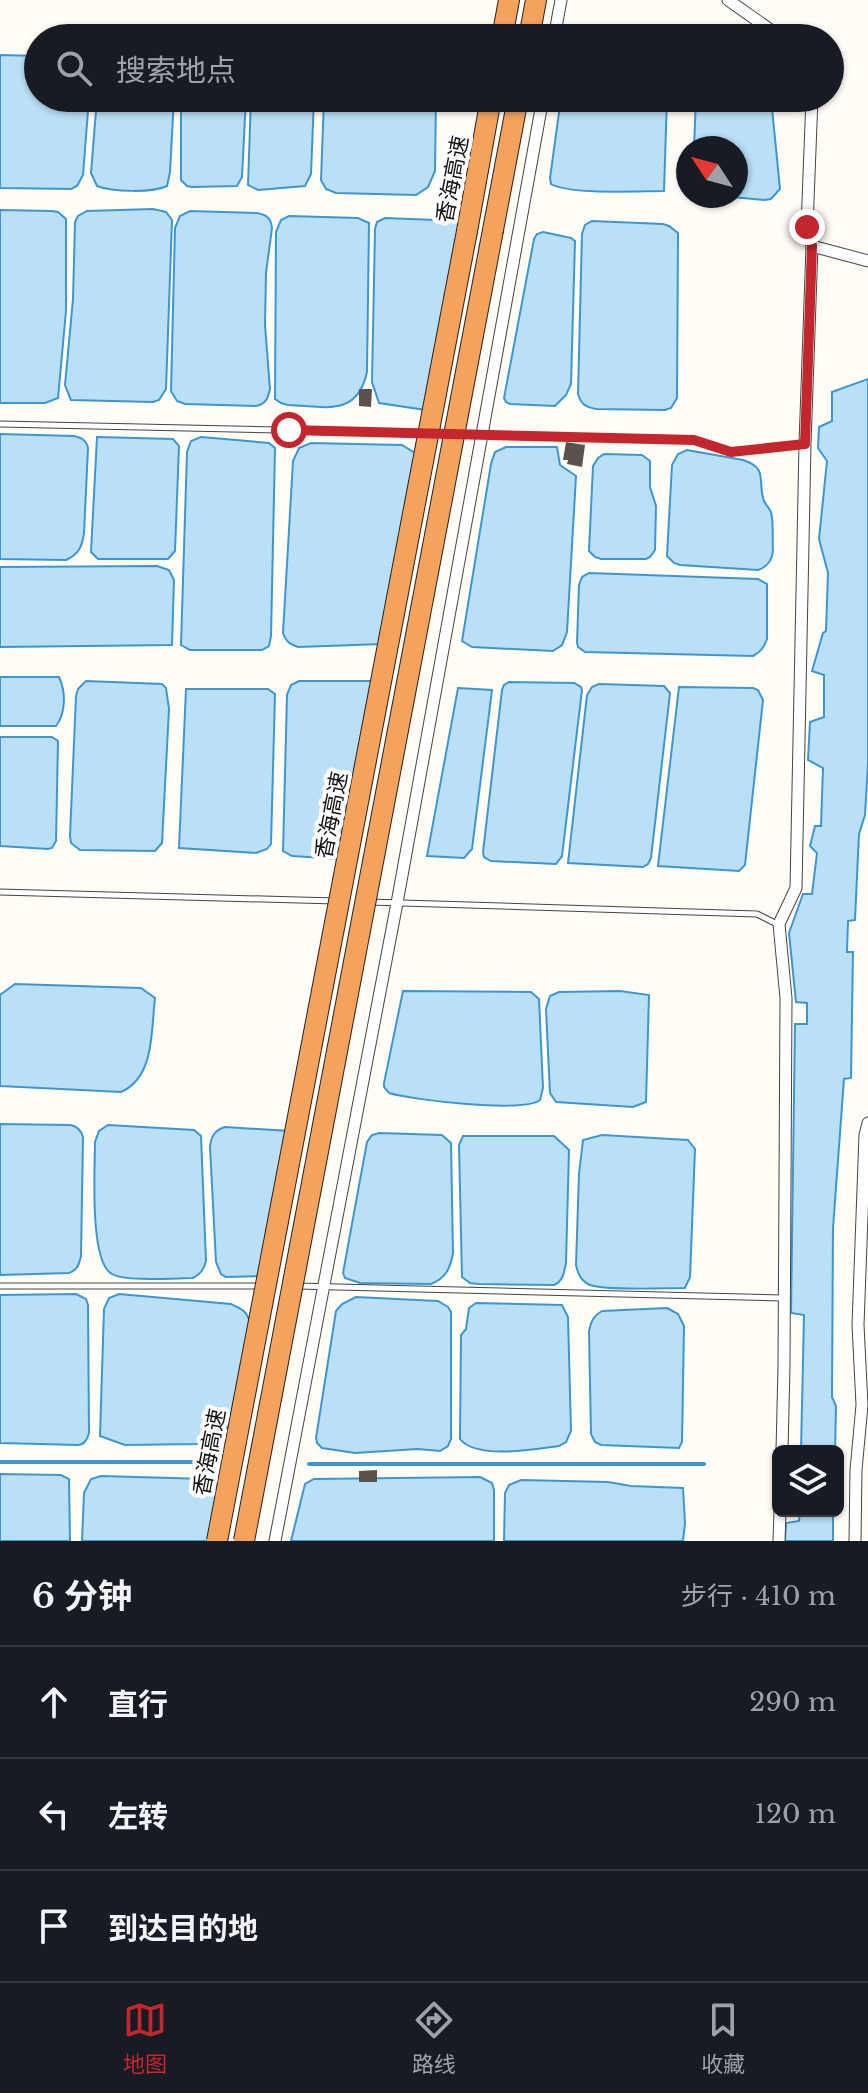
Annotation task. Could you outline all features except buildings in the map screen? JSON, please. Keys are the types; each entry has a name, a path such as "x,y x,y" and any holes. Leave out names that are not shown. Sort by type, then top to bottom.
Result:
{"highway":[{"path":"505,24 509,0"},
{"path":"532,24 536,0"},
{"name":"香海高速","path":"217,1541 488,112"},
{"path":"244,1541 515,112"}],"street":[{"path":"557,24 561,0"},
{"path":"728,0 762,24"},
{"path":"275,1541 397,903 540,112"},
{"path":"782,1445 786,998 779,924 796,888 812,246 807,227 811,112"},
{"path":"812,246 868,261"},
{"path":"855,1541 862,1471 858,1325 865,1238 865,1135 868,1123"},
{"path":"779,1541 780,1517"}],"lane":[{"path":"0,424 437,433"},
{"path":"452,433 694,440 731,452 805,444"},
{"path":"0,892 349,902"},
{"path":"365,902 757,914 779,924"},
{"path":"0,1286 277,1286"},
{"path":"292,1286 784,1298"}],"water":[{"path":"0,55 24,56 24,112 88,112 83,175 77,186 71,189 0,188"},
{"path":"96,112 173,112 167,186 152,190 112,190 97,186 91,173"},
{"path":"181,112 245,112 242,177 237,186 192,187 181,180"},
{"path":"251,112 313,112 311,174 305,186 258,190 248,185"},
{"path":"323,112 436,112 435,171 428,187 416,195 336,193 326,189 321,180"},
{"path":"559,112 667,112 664,191 573,190 551,184"},
{"path":"695,112 772,112 780,189 771,199 748,199 748,136 694,136"},
{"path":"153,209 166,212 172,220 166,389 159,400 153,402 71,400 65,385 73,299 75,222 87,211"},
{"path":"0,210 52,211 66,219 66,311 58,398 45,403 0,403"},
{"path":"190,211 257,213 271,222 265,325 270,389 266,400 259,405 185,404 177,401 171,391 175,228 180,216"},
{"path":"289,216 358,218 369,223 367,372 356,397 337,406 288,405 275,399 276,232 281,220"},
{"path":"385,218 460,221 426,410 379,403 372,382 375,229 377,222"},
{"path":"592,221 663,224 678,233 677,398 671,408 596,409 584,404 579,397 582,234 585,225"},
{"path":"543,232 575,241 571,384 566,395 555,406 510,404 504,398 534,239"},
{"path":"868,379 868,763 865,815 859,834 855,920 848,921 847,952 853,952 851,1078 844,1079 833,1228 832,1397 836,1406 835,1445 801,1445 804,1315 791,1313 795,1024 807,1024 807,1003 796,1002 789,933 803,894 812,894 817,853 810,846 815,826 821,826 823,768 808,760 810,722 824,717 824,675 812,671 826,631 828,573 819,539 827,461 818,448 819,427 832,421 832,392"},
{"path":"0,434 74,436 86,443 84,533 79,550 70,558 0,559"},
{"path":"97,437 173,439 179,446 175,551 168,559 98,559 91,552"},
{"path":"201,437 269,443 275,448 271,636 269,646 262,650 190,650 181,645 187,452 191,441"},
{"path":"311,443 402,445 415,453 382,644 298,647 285,639 293,461 299,448"},
{"path":"506,447 557,447 560,465 576,476 567,632 562,645 553,651 472,647 462,641 491,464 495,452"},
{"path":"687,450 743,460 759,471 762,494 771,512 773,526 772,554 764,567 758,570 680,565 667,556 672,465 678,454"},
{"path":"604,454 642,455 650,461 650,487 656,506 655,550 646,559 601,559 589,551 593,466"},
{"path":"157,566 169,570 174,580 172,645 0,647 0,567"},
{"path":"589,573 758,579 767,584 767,639 762,649 753,656 585,652 577,643 579,585 582,577"},
{"path":"0,677 59,677 64,702 56,726 0,726"},
{"path":"86,681 162,684 166,688 169,709 162,843 155,851 80,850 71,843 76,696"},
{"path":"299,681 377,681 339,859 292,856 283,851 287,695 291,685"},
{"path":"509,682 574,683 582,690 562,856 556,864 491,861 484,857 502,690"},
{"path":"599,684 664,686 670,693 651,858 643,867 568,863 587,695 592,687"},
{"path":"679,687 753,688 758,690 763,700 745,865 739,871 658,866"},
{"path":"458,688 492,690 472,849 464,858 427,856"},
{"path":"186,689 268,689 275,694 271,844 267,849 256,853 179,848"},
{"path":"0,737 52,737 58,741 56,841 52,848 0,846"},
{"path":"15,984 141,988 155,998 149,1051 140,1075 121,1092 0,1086 0,995"},
{"path":"403,991 531,992 539,999 543,1088 540,1100 530,1104 491,1105 442,1102 389,1093 384,1083"},
{"path":"620,991 649,995 646,1102 633,1107 556,1102 550,1093 546,1009 550,996 559,992"},
{"path":"0,1124 70,1125 81,1132 81,1256 72,1272 0,1275"},
{"path":"108,1125 194,1130 201,1136 206,1261 202,1271 193,1278 128,1278 112,1274 105,1266 95,1213 95,1142 99,1131"},
{"path":"225,1127 290,1131 263,1276 226,1277 221,1274 216,1262 210,1147 214,1134"},
{"path":"372,1135 442,1135 451,1143 453,1253 446,1272 431,1284 360,1283 345,1278 343,1273 367,1142"},
{"path":"602,1135 688,1140 695,1149 690,1277 685,1288 598,1287 587,1283 579,1274 576,1265 583,1140"},
{"path":"463,1136 554,1136 569,1150 566,1263 563,1276 554,1285 479,1284 470,1283 462,1277 459,1145"},
{"path":"76,1294 86,1299 88,1305 89,1433 86,1440 78,1445 0,1443 0,1295"},
{"path":"119,1294 231,1304 247,1316 250,1323 230,1424 212,1441 125,1445 100,1436 104,1309 109,1298"},
{"path":"356,1297 438,1301 451,1312 451,1439 448,1446 440,1451 417,1449 355,1453 322,1448 317,1443 336,1311"},
{"path":"476,1303 562,1305 568,1317 571,1431 566,1442 559,1446 507,1452 479,1449 460,1439 461,1335 466,1329 469,1308"},
{"path":"667,1308 678,1314 684,1326 682,1442 679,1448 601,1445 595,1442 591,1434 589,1331 593,1320 602,1311"},
{"path":"0,1474 61,1475 69,1479 70,1541 0,1541"},
{"path":"101,1476 207,1479 215,1482 221,1489 210,1541 82,1541 84,1493 91,1479"},
{"path":"480,1477 492,1483 494,1490 494,1541 291,1541 305,1484 314,1479"},
{"path":"521,1480 683,1488 683,1541 504,1541 505,1493 509,1485"},
{"path":"799,1517 833,1517 833,1541 785,1541 786,1523 799,1521"}],"waterway":[{"path":"0,1462 223,1462"},
{"path":"309,1464 704,1464"}],"route":[{"path":"289,430 694,440 731,452 805,444 812,246 807,227"}]}
